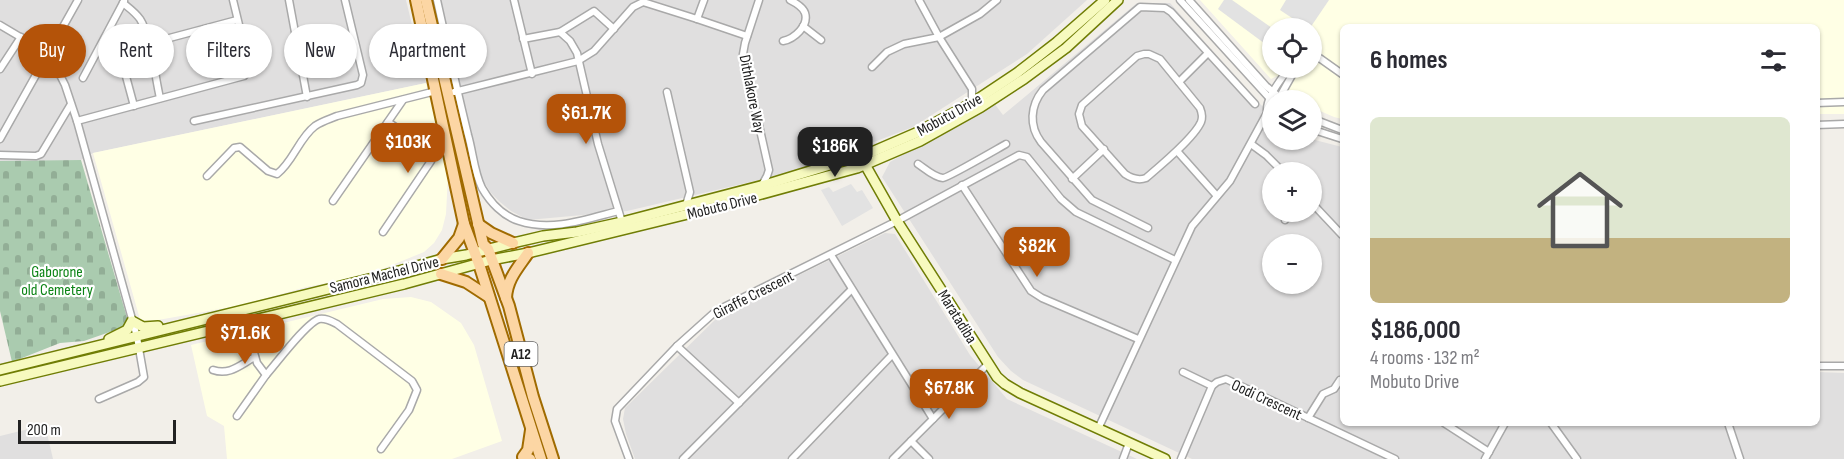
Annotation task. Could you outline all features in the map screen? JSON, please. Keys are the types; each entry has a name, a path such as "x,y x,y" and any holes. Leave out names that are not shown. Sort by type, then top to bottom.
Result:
{"main road":[{"name":"A12","path":"416,0 444,93 483,244 490,254 508,306 533,397 536,456"},
{"name":"A12","path":"426,0 444,93 464,224 531,428 536,456"},
{"name":"Mobutu Drive","path":"479,264 490,254 513,243 622,222 863,160 972,103 1017,73 1105,0"},
{"name":"Mobuto Drive","path":"490,254 528,253 770,193 853,169 863,160 879,159 940,130 1024,79 1066,48 1118,0"},
{"path":"853,169 872,178 873,169 879,159"},
{"name":"Maratadiba","path":"863,160 897,221 998,377 1012,389 1165,459"},
{"path":"442,259 460,235 464,224"},
{"path":"478,224 513,243"},
{"name":"Samora Machel Drive","path":"0,370 442,259 474,253 490,254"},
{"path":"508,306 506,299 509,280 528,253"},
{"name":"Samora Machel Drive","path":"0,381 479,264"},
{"path":"441,274 466,282 489,297"},
{"path":"97,346 123,333 132,321 143,327 168,325 175,327"},
{"path":"531,428 528,450 536,456"}],"street":[{"path":"65,24 78,0"},
{"path":"77,121 241,78 247,74 249,66 233,0"},
{"path":"289,0 307,97"},
{"path":"194,121 357,86 361,83 363,78 345,0"},
{"path":"437,0 444,93 483,188 497,208 520,222 546,225 571,224 618,211"},
{"path":"514,0 532,74"},
{"path":"697,19 704,0"},
{"name":"Dithlakore Way","path":"759,0 743,54 769,170"},
{"path":"783,41 794,37 806,19 805,11 790,0"},
{"path":"919,0 972,89 972,103"},
{"path":"872,67 887,52 904,44 939,37 980,15 997,0"},
{"path":"1180,0 1264,90"},
{"path":"1189,0 1264,90"},
{"path":"112,24 123,1 141,21 147,37 160,98"},
{"path":"207,176 234,148 240,147 268,171 277,174 315,126 337,116 532,74 578,61 594,51 633,7 642,2 747,36"},
{"path":"1148,228 1092,200 1035,134 1032,117 1037,99 1043,90 1140,7 1165,8 1255,104"},
{"path":"523,39 560,32 594,11 614,29"},
{"path":"174,37 237,20"},
{"path":"0,25 18,35"},
{"path":"803,26 821,40"},
{"path":"560,32 575,48 598,144 622,222"},
{"path":"0,69 18,42"},
{"path":"86,73 98,51"},
{"path":"1144,54 1160,59 1179,82 1200,108 1202,117 1199,126 1177,151 1146,178 1141,180 1130,177 1082,126 1079,114 1082,105 1137,56 1144,54"},
{"path":"1179,82 1208,54"},
{"path":"1322,60 1340,73"},
{"path":"0,139 35,78"},
{"path":"62,78 77,121 137,337 144,374 141,380 99,399"},
{"path":"126,78 134,106"},
{"path":"972,89 986,93"},
{"path":"667,92 690,192 686,205"},
{"path":"333,201 403,100"},
{"path":"1820,103 1844,102"},
{"path":"0,155 36,156 41,154 71,104"},
{"path":"383,232 431,161 426,148 388,122"},
{"path":"1322,122 1340,129"},
{"path":"1820,124 1844,124"},
{"path":"1098,429 1138,339 1196,219 1235,174 1262,125"},
{"path":"1322,133 1340,138"},
{"path":"918,164 938,177 949,177 1006,144"},
{"path":"1251,144 1273,162"},
{"path":"1072,179 1104,150"},
{"path":"1177,151 1217,196"},
{"name":"Giraffe Crescent","path":"629,459 615,421 616,413 677,345 707,318 726,304 831,255 1019,155 1024,155 1061,199 1076,212 1175,260"},
{"path":"981,157 990,170"},
{"path":"769,170 780,181"},
{"path":"761,186 769,170"},
{"path":"962,185 1031,291 1042,298 1138,339"},
{"path":"690,192 702,201"},
{"path":"1322,214 1340,233"},
{"path":"831,255 933,419"},
{"path":"683,459 851,290"},
{"path":"242,310 255,357 266,375"},
{"path":"237,416 266,375 298,337 314,321 328,319 412,381 417,390 409,410 381,449"},
{"path":"677,345 739,403"},
{"path":"793,458 892,355"},
{"path":"213,370 220,372 236,370 242,363 255,357"},
{"path":"893,459 988,364"},
{"path":"1820,366 1844,366"},
{"path":"1183,372 1212,386"},
{"name":"Oodi Crescent","path":"1181,459 1212,386 1226,379 1395,459"},
{"path":"1308,418 1323,394 1334,389 1340,380"},
{"path":"1449,426 1489,452"},
{"path":"1485,459 1503,426"},
{"path":"1553,426 1577,459"},
{"path":"1729,426 1740,459"},
{"path":"911,441 929,459"},
{"path":"1123,459 1129,443"}],"shaded area":[{"path":"0,0 406,0 412,24 369,24 369,78 425,78 426,83 93,153 81,160 0,164"},
{"path":"437,0 1087,0 1027,54 913,127 801,170 627,211 528,220 500,202 491,193 479,174 456,78 487,78 487,24 443,24"},
{"path":"1200,0 1844,0 1844,114 1820,114 1820,24 1340,24 1340,118 1322,112 1322,90 1287,90 1278,78 1322,78 1322,18 1262,18 1262,69"},
{"path":"1224,0 1232,0 1262,21 1262,42 1218,9"},
{"path":"1286,0 1329,0 1317,18 1292,18 1280,10"},
{"path":"1137,3 1170,3 1262,106 1262,150 1322,150 1322,142 1340,146 1340,426 1820,426 1820,372 1844,373 1844,459 1192,459 1023,380 1011,371 998,357 882,177 890,162 994,103 1003,115"},
{"path":"426,83 448,175 446,214 442,230 434,243 424,252 365,276 306,287 243,305 141,323 93,153"},
{"path":"851,184 857,192 862,190 873,208 842,226 821,190 829,187 833,192"},
{"path":"885,233 895,234 970,355 1007,399 1137,459 635,459 623,419 625,408 722,313"},
{"path":"411,297 431,302 461,323 474,345 502,441 452,459 227,459 224,426 207,416 191,345 383,299"},
{"path":"45,425 53,459 0,459 0,436"}],"green space":[{"name":"Gaborone old Cemetery","path":"81,160 128,321 124,327 84,341 60,343 12,362 0,311 0,161"}]}
